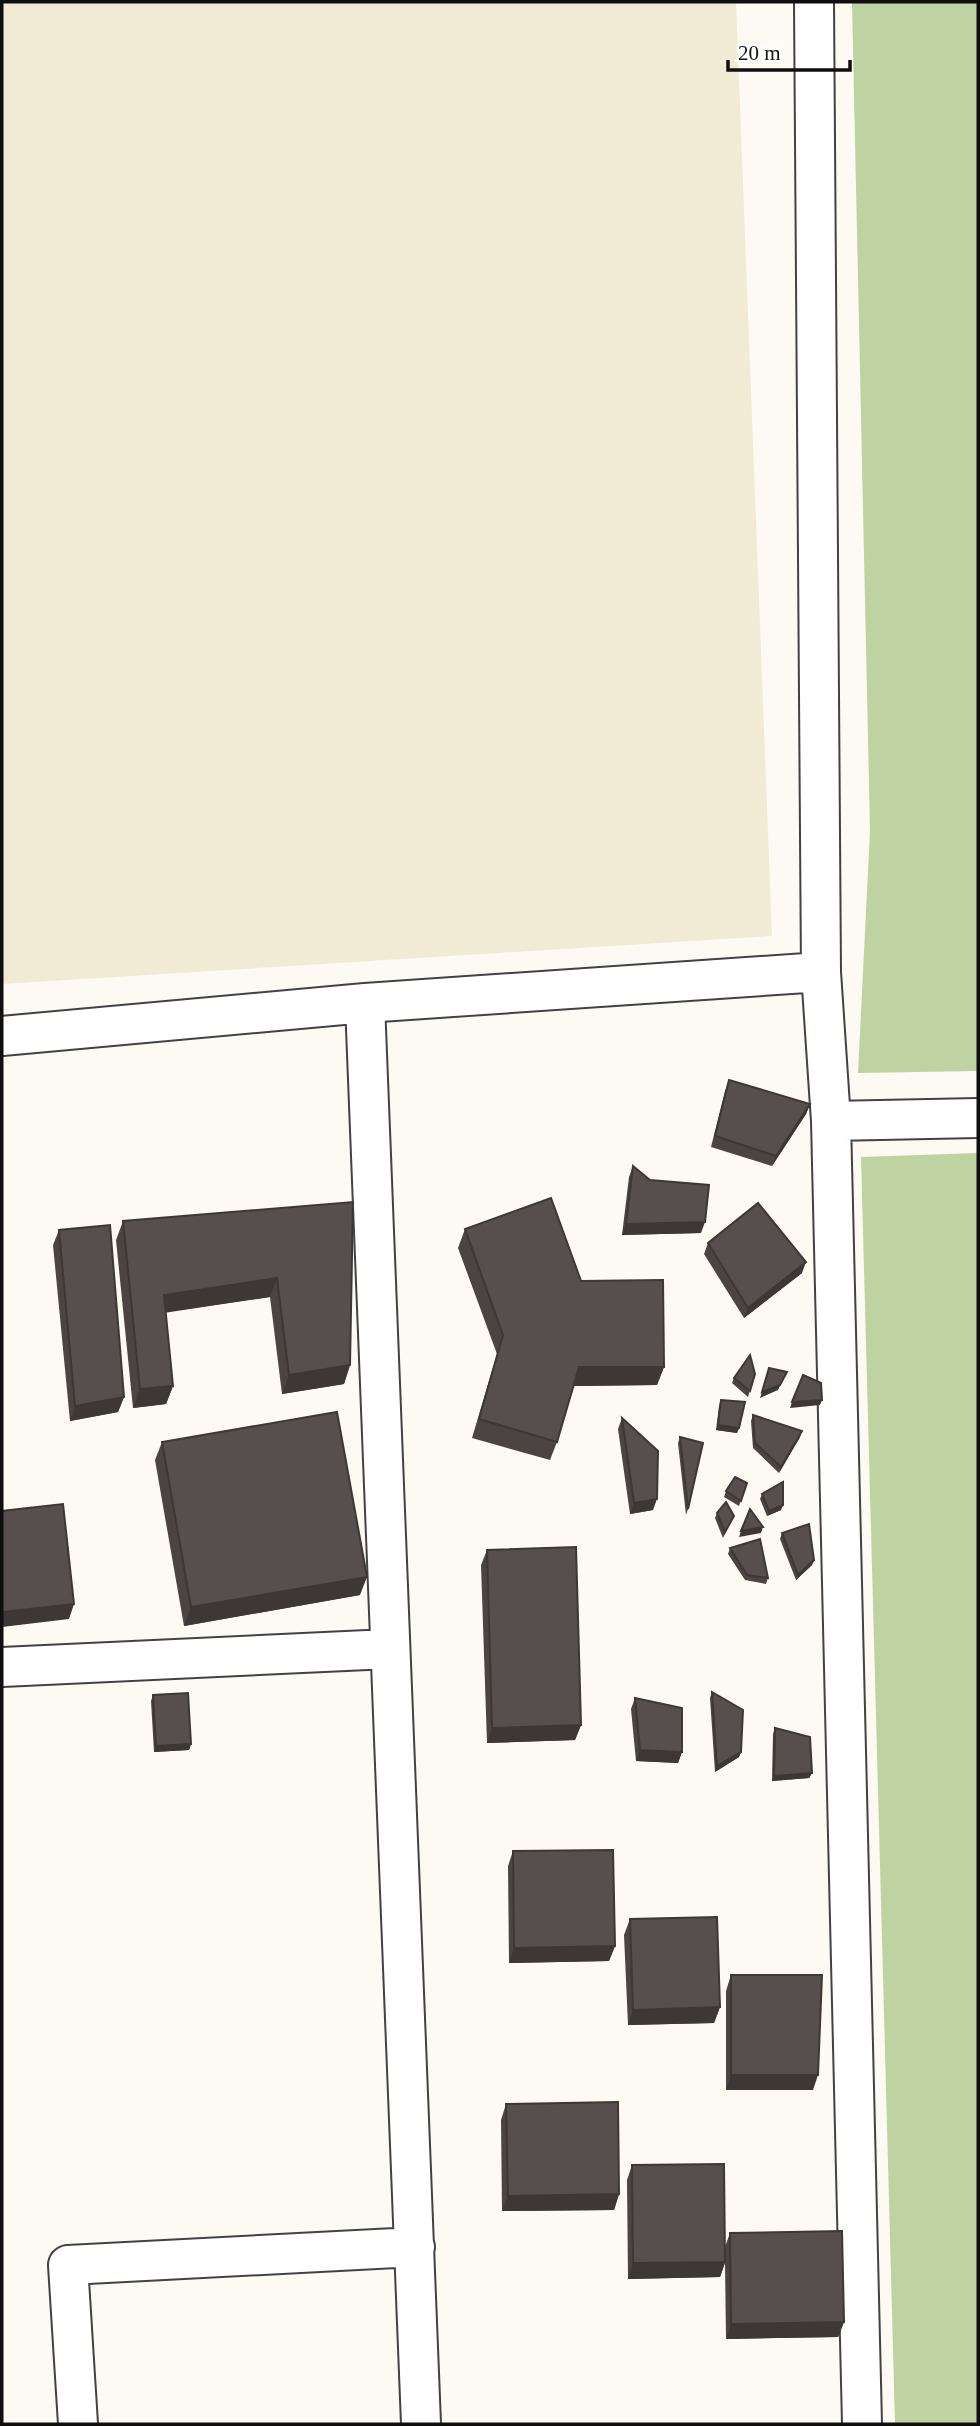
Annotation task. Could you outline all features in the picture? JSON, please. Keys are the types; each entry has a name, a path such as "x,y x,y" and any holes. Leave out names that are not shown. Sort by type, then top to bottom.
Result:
{"street":[{"path":"814,2 821,972 831,1121 862,2424"},
{"path":"2,1037 365,1003 821,972"},
{"path":"365,1003 421,2424"},
{"path":"831,1121 978,1118"},
{"path":"2,1667 389,1649"},
{"path":"78,2424 68,2265 415,2247"}],"shaded area":[{"path":"2,2 736,2 772,936 2,984"}],"green space":[{"path":"852,2 978,2 978,1071 858,1073 870,831"},
{"path":"978,1153 978,2424 895,2424 861,1157"}],"building":[{"path":"729,1080 810,1104 776,1156 715,1136"},
{"path":"633,1166 650,1180 709,1185 705,1222 626,1224"},
{"path":"551,1198 581,1281 663,1280 664,1367 579,1367 557,1442 479,1419 503,1335 465,1229"},
{"path":"353,1202 350,1365 289,1375 277,1278 164,1295 173,1386 140,1389 123,1221"},
{"path":"758,1203 806,1262 748,1308 708,1243"},
{"path":"110,1225 124,1397 75,1406 59,1230"},
{"path":"750,1355 755,1374 750,1391 734,1378"},
{"path":"769,1368 787,1372 780,1385 762,1392"},
{"path":"803,1375 821,1383 822,1400 792,1402"},
{"path":"721,1400 745,1402 739,1428 718,1425"},
{"path":"337,1412 367,1577 191,1607 162,1442"},
{"path":"753,1415 802,1431 781,1467 755,1443"},
{"path":"622,1418 658,1451 657,1499 634,1503"},
{"path":"680,1437 703,1443 688,1509"},
{"path":"735,1477 747,1483 741,1501 726,1491"},
{"path":"783,1482 783,1505 769,1511 762,1494"},
{"path":"726,1502 734,1516 725,1532 717,1513"},
{"path":"63,1504 74,1604 2,1612 2,1511"},
{"path":"750,1509 763,1527 741,1531"},
{"path":"809,1524 814,1560 798,1575 782,1533"},
{"path":"760,1539 768,1578 747,1575 730,1548"},
{"path":"576,1547 581,1725 492,1728 487,1550"},
{"path":"712,1692 743,1710 741,1752 717,1766"},
{"path":"188,1693 191,1744 156,1746 153,1695"},
{"path":"635,1698 682,1708 682,1752 640,1750"},
{"path":"775,1728 810,1737 812,1773 774,1776"},
{"path":"613,1850 615,1946 514,1948 513,1851"},
{"path":"717,1917 720,2007 633,2010 630,1919"},
{"path":"731,1975 822,1975 818,2075 731,2075"},
{"path":"618,2102 619,2194 508,2196 506,2104"},
{"path":"724,2164 725,2262 633,2263 632,2165"},
{"path":"842,2231 844,2322 731,2324 730,2233"}]}
